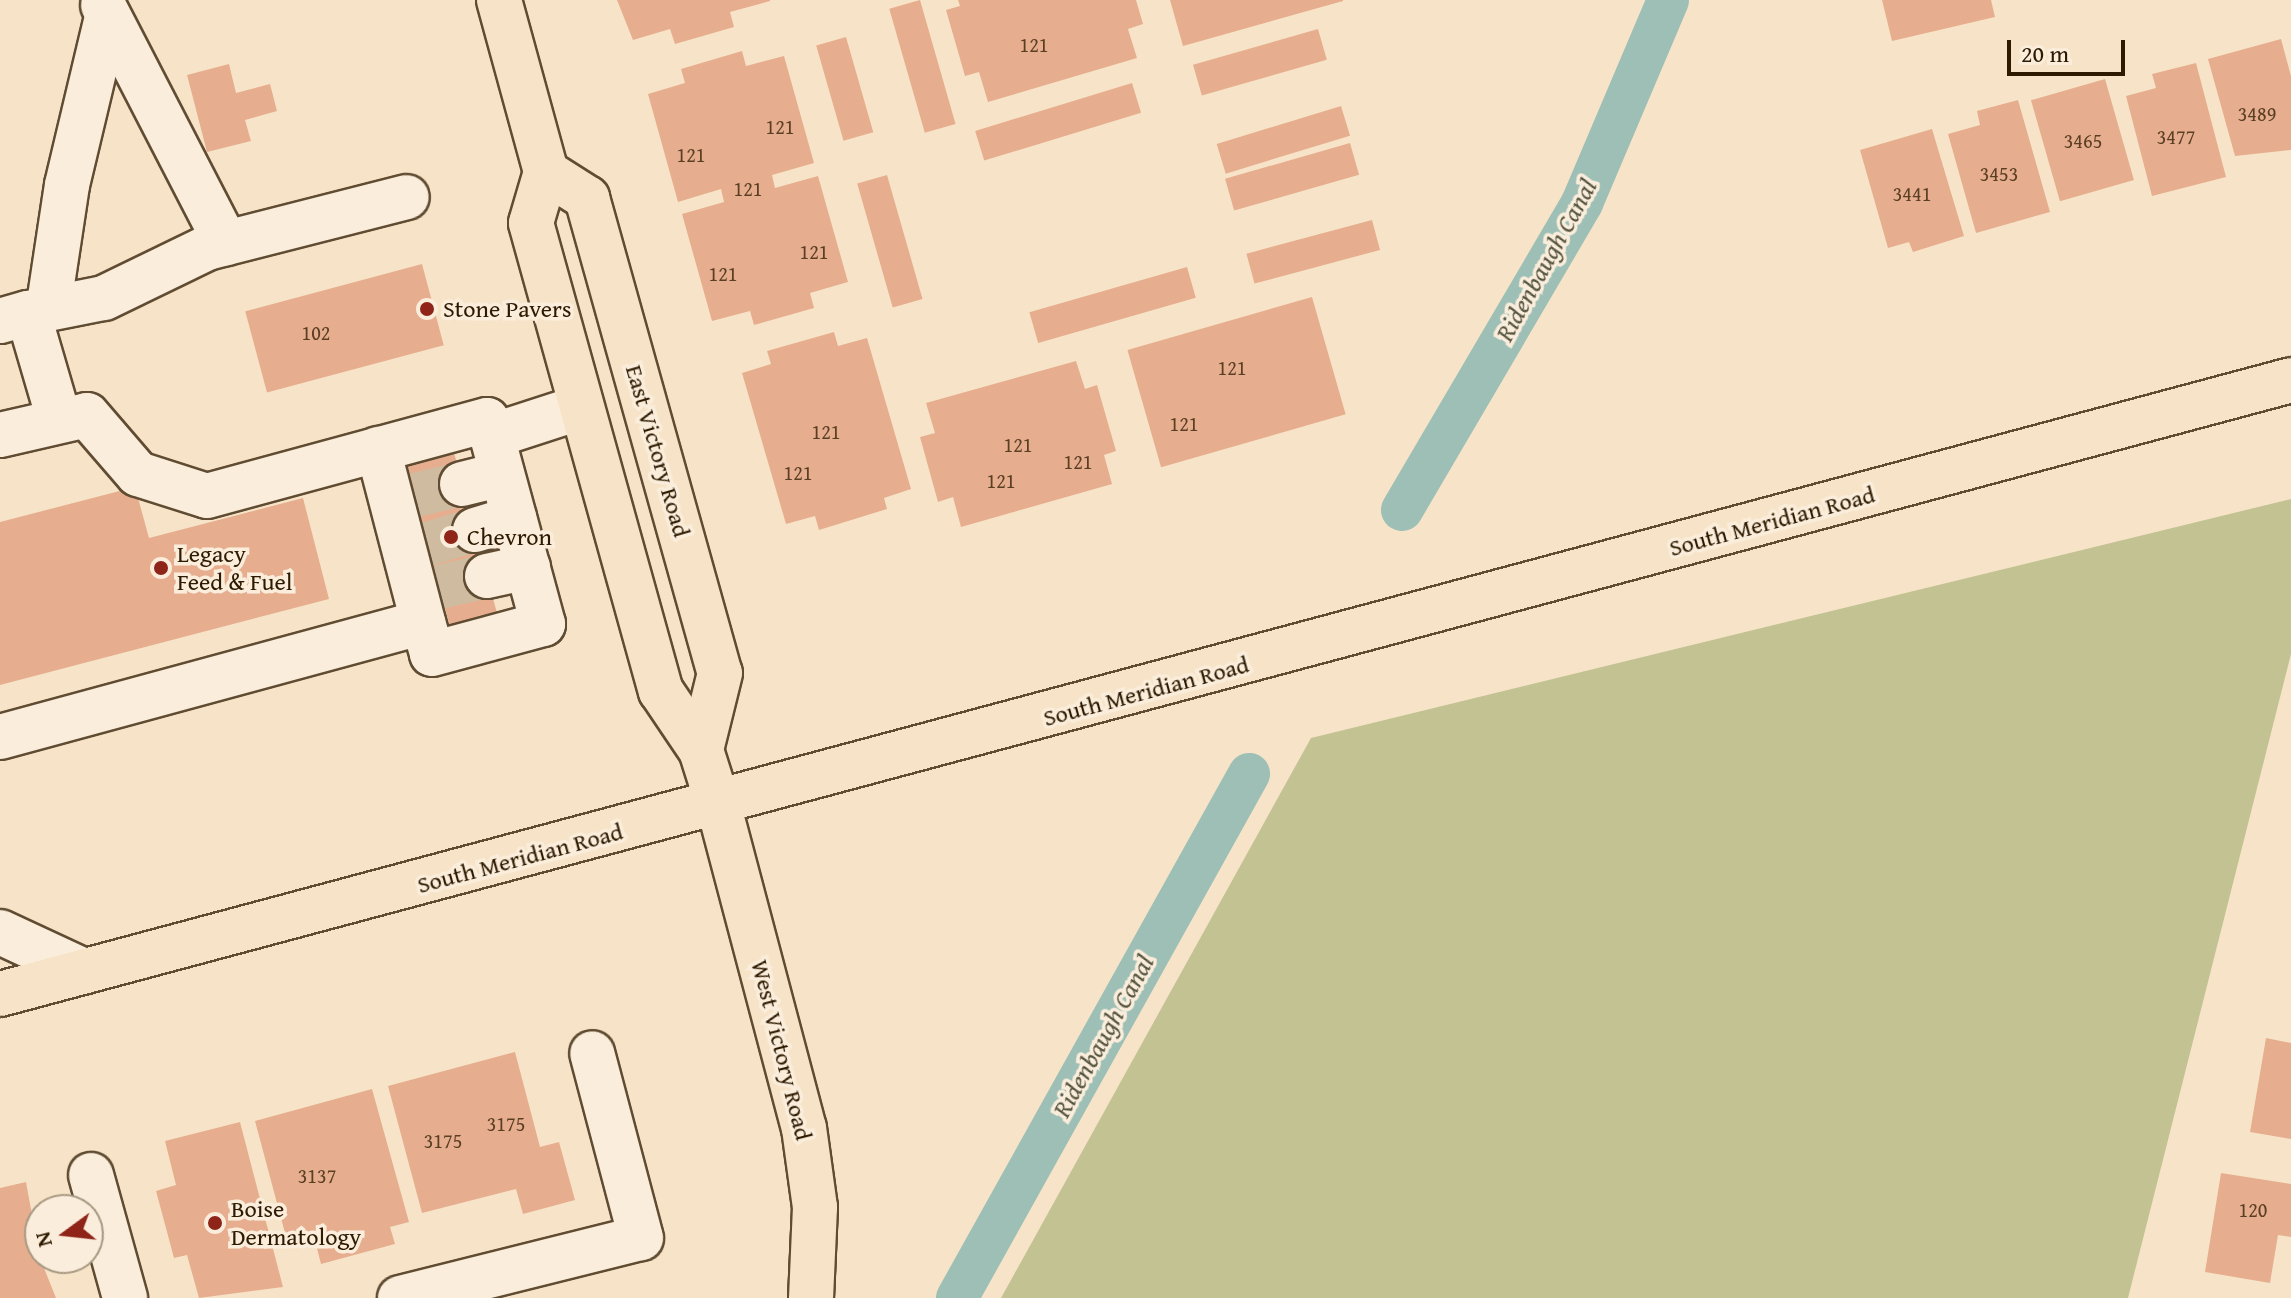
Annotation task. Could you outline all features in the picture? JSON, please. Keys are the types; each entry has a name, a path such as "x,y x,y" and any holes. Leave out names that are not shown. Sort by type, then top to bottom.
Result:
{"main road":[{"path":"499,0 546,172 531,223 581,407 661,691 701,750 719,807"},
{"name":"East Victory Road","path":"546,172 587,198 720,673 701,750"},
{"name":"South Meridian Road","path":"0,994 719,807 2291,380"},
{"name":"West Victory Road","path":"719,807 804,1128 815,1207 811,1298"}],"lane":[{"path":"104,10 226,243"},
{"path":"59,419 26,312 67,185 104,10"},
{"path":"26,312 104,298 226,243 407,197"},
{"path":"485,465 581,407"},
{"path":"0,435 87,415 138,474 207,496 378,449 487,420 485,465 494,524 507,571 543,624 432,654 426,601 404,499 378,449"},
{"path":"0,737 426,601"},
{"path":"0,932 84,971"},
{"path":"400,1298 641,1238 592,1053"},
{"path":"91,1175 125,1298"}],"green space":[{"path":"2291,499 2291,654 2128,1298 1001,1298 1311,738"}],"building":[{"path":"617,0 770,1 730,12 734,27 675,44 670,29 633,40"},
{"path":"920,0 956,124 925,133 889,9"},
{"path":"958,0 1136,0 1143,24 1128,29 1137,58 988,102 979,72 965,76 946,10 960,6"},
{"path":"1170,0 1343,0 1343,1 1183,46"},
{"path":"1882,0 1991,0 1995,17 1892,41"},
{"path":"1318,29 1327,60 1202,96 1193,65"},
{"path":"846,37 873,132 843,141 816,46"},
{"path":"2281,39 2291,76 2291,150 2235,156 2208,59"},
{"path":"742,51 746,66 784,56 814,163 772,175 775,188 818,176 848,282 810,293 814,308 754,325 750,311 712,321 682,214 724,202 721,189 678,202 648,94 685,83 681,69"},
{"path":"2196,63 2226,177 2152,196 2126,96 2156,88 2152,74"},
{"path":"229,64 236,93 270,84 277,111 245,120 251,141 207,152 187,75"},
{"path":"2105,79 2134,180 2060,201 2031,100"},
{"path":"1132,83 1141,113 984,161 975,131"},
{"path":"2018,100 2050,212 1976,233 1948,134 1980,125 1977,111"},
{"path":"1341,106 1350,136 1226,174 1217,144"},
{"path":"1932,129 1964,236 1913,252 1909,242 1888,248 1860,150"},
{"path":"1350,143 1359,175 1234,211 1225,179"},
{"path":"887,175 923,299 893,308 857,184"},
{"path":"1372,220 1380,250 1254,284 1246,254"},
{"path":"422,264 444,345 267,393 245,311"},
{"path":"1187,267 1196,298 1038,343 1029,312"},
{"path":"1312,297 1346,414 1161,467 1127,350"},
{"path":"834,332 838,346 867,338 911,489 884,498 887,509 819,530 815,516 786,524 742,373 771,364 767,351"},
{"path":"1076,361 1085,389 1097,385 1116,451 1104,455 1112,484 961,527 953,497 938,502 920,437 935,433 926,403"},
{"name":"Chevron","path":"449,434 499,622 452,635 402,447"},
{"name":"Legacy Feed & Fuel","path":"135,487 149,538 303,498 329,599 0,685 0,522"},
{"path":"2266,1038 2291,1043 2291,1139 2250,1132"},
{"path":"515,1052 540,1147 559,1142 575,1200 523,1214 516,1189 422,1213 388,1086"},
{"path":"372,1089 409,1222 390,1227 395,1244 321,1264 315,1241 289,1248 255,1121"},
{"name":"Boise Dermatology","path":"240,1122 283,1287 199,1298 187,1255 174,1258 156,1191 176,1185 165,1141"},
{"path":"2221,1173 2291,1184 2291,1237 2278,1235 2270,1283 2205,1272"},
{"path":"26,1182 28,1194 24,1194 24,1274 46,1274 56,1298 0,1298 0,1188"}],"waterway":[{"name":"Ridenbaugh Canal","path":"1402,510 1582,203 1668,0"},
{"name":"Ridenbaugh Canal","path":"957,1298 1249,774"}],"tunnel":[{"path":"415,495 462,484"},
{"path":"427,544 475,530"},
{"path":"439,587 487,576"}],"place":[{"name":"Stone Pavers","path":"427,309"},
{"name":"Chevron","path":"451,537"},
{"name":"Legacy Feed & Fuel","path":"161,568"},
{"name":"Boise Dermatology","path":"215,1223"}]}
